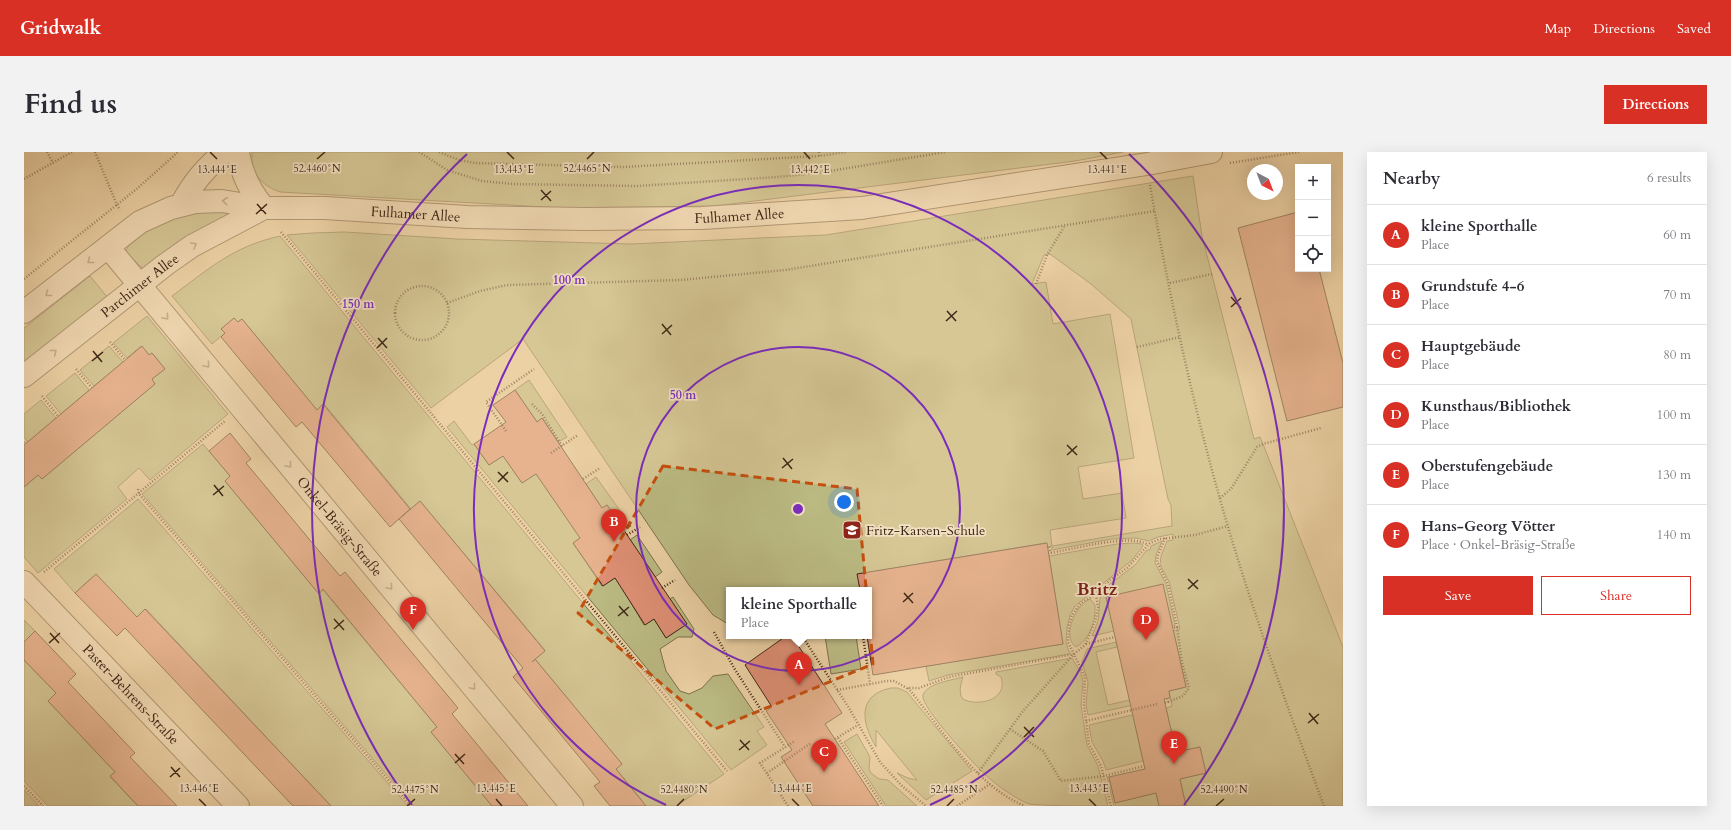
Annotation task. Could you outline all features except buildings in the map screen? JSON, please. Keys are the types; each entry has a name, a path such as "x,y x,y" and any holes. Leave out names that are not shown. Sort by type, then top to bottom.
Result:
{"street":[{"path":"181,205 192,184 204,170 224,152"},
{"path":"238,152 244,176 252,193 264,208"},
{"name":"Fulhamer Allee","path":"264,208 325,208 467,217 585,219 702,218 862,208 1147,164 1210,152"},
{"path":"24,312 140,222 159,212 195,202 222,201 264,208"},
{"name":"Parchimer Allee","path":"24,376 140,284 192,246 264,208"},
{"name":"Onkel-Bräsig-Straße","path":"108,247 572,806"},
{"name":"Paster-Behrens-Straße","path":"27,585 238,806"}],"path":[{"path":"47,152 53,163"},
{"path":"24,179 72,152"},
{"path":"95,152 117,205"},
{"path":"24,279 117,205 178,152"},
{"path":"419,152 447,170 482,181 513,184 637,186 747,179 824,172 945,152"},
{"path":"439,152 459,160 475,163 624,167 819,156 846,152"},
{"path":"1147,164 1180,337 1220,498 1263,636 1324,806"},
{"path":"447,303 480,291 507,285 681,280 785,270 1155,211"},
{"path":"1036,284 1040,270 1047,255 1064,226"},
{"path":"281,232 727,771"},
{"path":"1170,283 1212,274"},
{"path":"418,286 432,288 443,295 447,303 449,312 448,321 444,329 437,336 429,340 420,341 407,336 398,327 394,310 402,293 410,288 418,286"},
{"path":"1137,347 1180,337"},
{"path":"110,342 125,360"},
{"path":"76,369 92,388"},
{"path":"506,431 486,402 534,369"},
{"path":"42,396 58,416"},
{"path":"532,404 542,414 562,446"},
{"path":"27,585 40,576 242,408"},
{"path":"1220,498 1231,489 1257,447 1322,428"},
{"path":"551,453 578,435"},
{"path":"583,480 600,468"},
{"path":"138,489 139,494 411,806"},
{"path":"1111,806 1101,766 1089,744 1084,705 1086,682 1082,670 1068,642 1071,619 1074,610 1081,603 1096,594 1131,564 1148,545 1153,542 1166,538 1195,535 1228,526"},
{"path":"627,535 640,527"},
{"path":"1166,538 1158,555 1157,562 1168,584 1177,627 1182,663 1189,688 1183,696 1167,701"},
{"path":"1049,547 1049,553 1115,541 1140,541 1148,545"},
{"path":"662,588 675,580"},
{"path":"1086,644 1095,622 1098,607 1096,594"},
{"path":"1173,628 1177,627"},
{"path":"714,632 734,668 785,747"},
{"path":"978,773 1010,728 1040,691 1074,654 1086,644 1115,637"},
{"path":"804,639 837,690 880,762 902,786 926,806"},
{"path":"863,639 870,684"},
{"path":"907,688 919,688 949,677 1074,654"},
{"path":"837,690 894,681 907,688 978,773 1004,794 1025,806"},
{"path":"1086,721 1157,704"},
{"path":"858,724 836,738 883,806"},
{"path":"1010,728 1043,751 1061,781 1104,776 1144,766"},
{"path":"788,806 760,763 795,740"},
{"path":"767,773 811,743"},
{"path":"957,806 990,784"},
{"path":"24,786 43,806"}],"highlighted area":[{"path":"663,466 857,489 873,664 715,729 578,613"}],"shaded area":[{"path":"252,152 1123,152 1075,161 715,206 563,208 280,192 267,186 258,177 253,166"},
{"path":"1193,176 1202,236 1254,439 1260,437 1263,444 1343,647 1343,806 1186,806 1180,779 1206,773 1200,747 1176,752 1166,708 1172,706 1169,691 1186,687 1173,631 1180,629 1169,581 1160,565 1161,556 1167,541 1173,540 1173,534 1158,537 1149,541 1136,538 1112,539 1052,550 1052,546 1047,547 1046,543 858,574 860,587 726,587 726,623 713,615 689,585 523,339 431,408 287,235 345,232 457,239 631,244 826,235","holes":["1050,254 1091,284 1131,319 1168,499 1171,505 1172,526 1052,546 1050,530 1126,518 1122,493 1083,499 1078,467 1134,458 1110,314 1053,324 1046,282 1032,284 1044,255"]},
{"path":"217,211 229,213 229,215 143,269 126,252 130,245 154,227 184,216"},
{"path":"280,236 724,774 676,806 639,806 641,799 616,769 622,764 535,659 545,650 420,501 411,509 324,404 317,410 242,319 238,322 234,318 221,329 225,333 212,344 172,296 235,252 248,246"},
{"path":"90,276 108,298 24,365 24,328"},
{"path":"147,316 228,414 150,480 139,468 118,487 127,499 38,573 24,557 24,487 38,475 42,479 155,384 152,379 165,369 152,353 149,355 141,346 127,358 113,343"},
{"path":"109,346 123,362 94,386 80,370"},
{"path":"75,373 89,390 61,414 46,396"},
{"path":"529,380 567,437 558,442 542,418 537,422 515,390"},
{"path":"41,400 56,418 28,442 24,437 24,414"},
{"path":"454,421 472,445 474,444 489,465 512,450 508,463 522,483 538,472 547,489 581,537 573,543 602,586 616,577 644,625 654,619 666,638 687,624 670,599 673,597 694,629 692,637 678,637 660,649 666,671 680,691 689,694 702,688 713,676 728,674 764,727 757,731 767,745 731,770 447,427"},
{"path":"203,444 230,476 225,481 318,593 323,590 437,727 431,732 492,806 414,806 142,494"},
{"path":"596,477 631,526 624,530 607,505 602,508 586,484"},
{"path":"138,499 408,806 331,806 146,609 137,617 90,579 75,593 54,569"},
{"path":"637,535 662,572 655,577 630,540"},
{"path":"1162,541 1156,555 1155,563 1166,584 1175,626 1106,597 1114,631 1092,636 1098,621 1100,599 1103,591 1135,565 1147,550 1150,550 1151,546"},
{"path":"1117,544 1142,544 1143,546 1132,560 1075,606 1070,615 1067,628 1066,643 1070,654 948,675 929,681 926,666 1063,644 1049,556"},
{"path":"1090,599 1095,605 1093,623 1085,640 1076,647 1070,636 1072,621 1080,607"},
{"path":"24,620 35,631 24,642"},
{"path":"825,639 856,639 861,669 831,674"},
{"path":"1116,642 1117,647 1096,652 1108,705 1155,694 1156,700 1088,715 1086,705 1088,682 1082,662 1087,649"},
{"path":"1072,658 1081,673 1083,682 1081,705 1087,745 1098,766 1108,806 1036,805 1029,804 1019,799 995,783 974,764 930,712 924,701 923,695 925,691 935,685 963,677 960,691 963,699 976,702 991,700 1001,691 1001,677 996,674 996,672"},
{"path":"24,660 56,693 48,701 115,772 110,777 138,806 48,806 24,781"},
{"path":"891,688 898,688 907,692 972,771 926,800 897,773 917,780 876,730 876,747 871,738 865,720 867,704 872,697"},
{"path":"1158,709 1135,724 1143,761 1106,770 1103,761 1092,742 1089,725"},
{"path":"857,734 870,757 869,769 871,773 879,779 888,780 917,806 886,806 844,742"},
{"path":"1107,777 1109,777 1115,802 1156,793 1159,806 1114,806"},
{"path":"24,790 39,806 24,806"}],"place":[{"name":"Fritz-Karsen-Schule","path":"852,530"},
{"name":"Grundstufe 4-6","path":"614,542"},
{"name":"Hans-Georg Vötter","path":"413,630"},
{"name":"Kunsthaus/Bibliothek","path":"1146,640"},
{"name":"kleine Sporthalle","path":"799,685"},
{"name":"Oberstufengebäude","path":"1174,764"},
{"name":"Hauptgebäude","path":"824,772"}],"district":[{"name":"Britz","path":"1097,589"}]}
